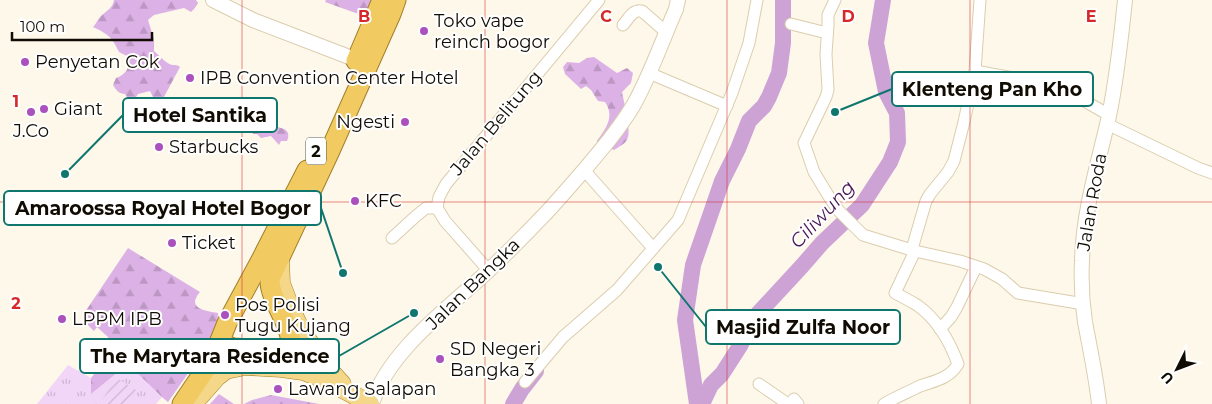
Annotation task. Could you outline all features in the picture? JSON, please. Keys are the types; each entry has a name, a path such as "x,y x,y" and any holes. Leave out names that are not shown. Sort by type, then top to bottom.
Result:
{"highway":[{"name":"2","path":"182,404 204,371 226,345 226,323 305,174 382,0"},
{"name":"2","path":"226,345 284,351 292,346 291,337 275,299 270,281 384,32 396,0"},
{"path":"193,404 226,345"}],"main road":[{"name":"2","path":"280,258 281,283 299,326 322,362 336,378 371,404"},
{"path":"193,404 217,377 226,370 245,366 303,371 328,381 371,404"}],"street":[{"path":"212,0 248,18 357,60"},
{"name":"Jalan Belitung","path":"437,208 439,197 446,184 599,0"},
{"name":"Jalan Bangka","path":"371,404 375,394 402,352 547,212 622,124 649,72 676,9 678,0"},
{"path":"525,382 563,337 617,290 678,220 727,106 749,43 758,0"},
{"path":"835,0 828,15 826,54 828,90 804,143 814,172 840,211 863,236 960,261 994,274 1008,283 1018,293 1084,304"},
{"path":"884,404 896,396 938,381 958,364 937,324 916,304 895,294 914,250 926,201 954,161 975,71 980,0"},
{"name":"Jalan Roda","path":"1099,404 1096,375 1085,321 1082,263 1083,242 1086,218 1108,119 1120,53 1125,0"},
{"path":"623,25 638,10 642,11 666,32"},
{"path":"791,24 827,33"},
{"path":"975,71 1024,80 1069,92 1108,119 1170,155 1212,173"},
{"path":"649,72 727,106"},
{"path":"584,170 653,248"},
{"path":"392,238 426,208 437,208 445,221 489,270"},
{"path":"940,329 957,307 976,267"},
{"path":"759,384 789,404 794,399 798,404"}],"green space":[{"path":"114,0 196,0 198,3 191,12 184,8 154,15 148,20 154,39 154,51 167,63 180,67 157,110 154,112 153,97 150,91 138,94 134,100 119,92 113,85 116,78 123,75 127,70 129,57 119,52 109,36 93,27 111,7"},
{"path":"326,0 375,0 367,15 364,16 325,2"},
{"path":"594,57 617,73 627,68 633,73 631,83 622,92 629,130 628,136 624,143 614,150 599,145 597,141 606,127 609,118 608,107 605,102 598,101 586,86 581,89 565,74 563,67 567,62 579,63 587,58"},
{"path":"242,107 248,108 245,119 249,123 256,116 260,119 267,117 273,126 283,128 287,132 287,141 281,141 279,145 271,136 261,138 257,134 253,134 251,128 243,126 242,121 237,118 237,114"},
{"path":"128,248 200,292 195,302 199,308 218,313 216,333 168,402 128,364 91,394 91,378 102,364 109,346 108,337 97,327 94,331 86,323 84,318 85,312"},
{"path":"199,309 218,313 216,333 168,402 162,397 156,404 37,404 68,365 91,378 91,394"},
{"path":"117,378 136,390 127,404 105,404 101,401"},
{"path":"219,394 234,404 210,404"},
{"path":"271,395 319,404 244,404"}],"waterway":[{"name":"Ciliwung","path":"697,404 685,320 693,265 722,181 749,121 764,106 779,73 783,43 783,0"},
{"name":"Ciliwung","path":"702,404 711,385 722,374 740,346 753,319 822,243 862,205 890,162 898,142 897,113 886,92 876,43 883,0"},
{"path":"513,404 536,371"}],"place":[{"name":"Toko vape reinch bogor","path":"424,31"},
{"name":"Penyetan Cok","path":"25,62"},
{"name":"IPB Convention Center Hotel","path":"190,78"},
{"name":"Giant","path":"44,109"},
{"name":"J.Co","path":"31,112"},
{"name":"Klenteng Pan Kho","path":"835,112"},
{"name":"Ngesti","path":"405,122"},
{"name":"Starbucks","path":"159,147"},
{"name":"Hotel Santika","path":"65,174"},
{"name":"KFC","path":"355,201"},
{"name":"Ticket","path":"172,243"},
{"name":"Masjid Zulfa Noor","path":"658,267"},
{"name":"Amaroossa Royal Hotel Bogor","path":"343,273"},
{"name":"The Marytara Residence","path":"414,313"},
{"name":"Pos Polisi Tugu Kujang","path":"225,315"},
{"name":"LPPM IPB","path":"62,319"},
{"name":"SD Negeri Bangka 3","path":"440,359"},
{"name":"Lawang Salapan","path":"278,389"}]}
